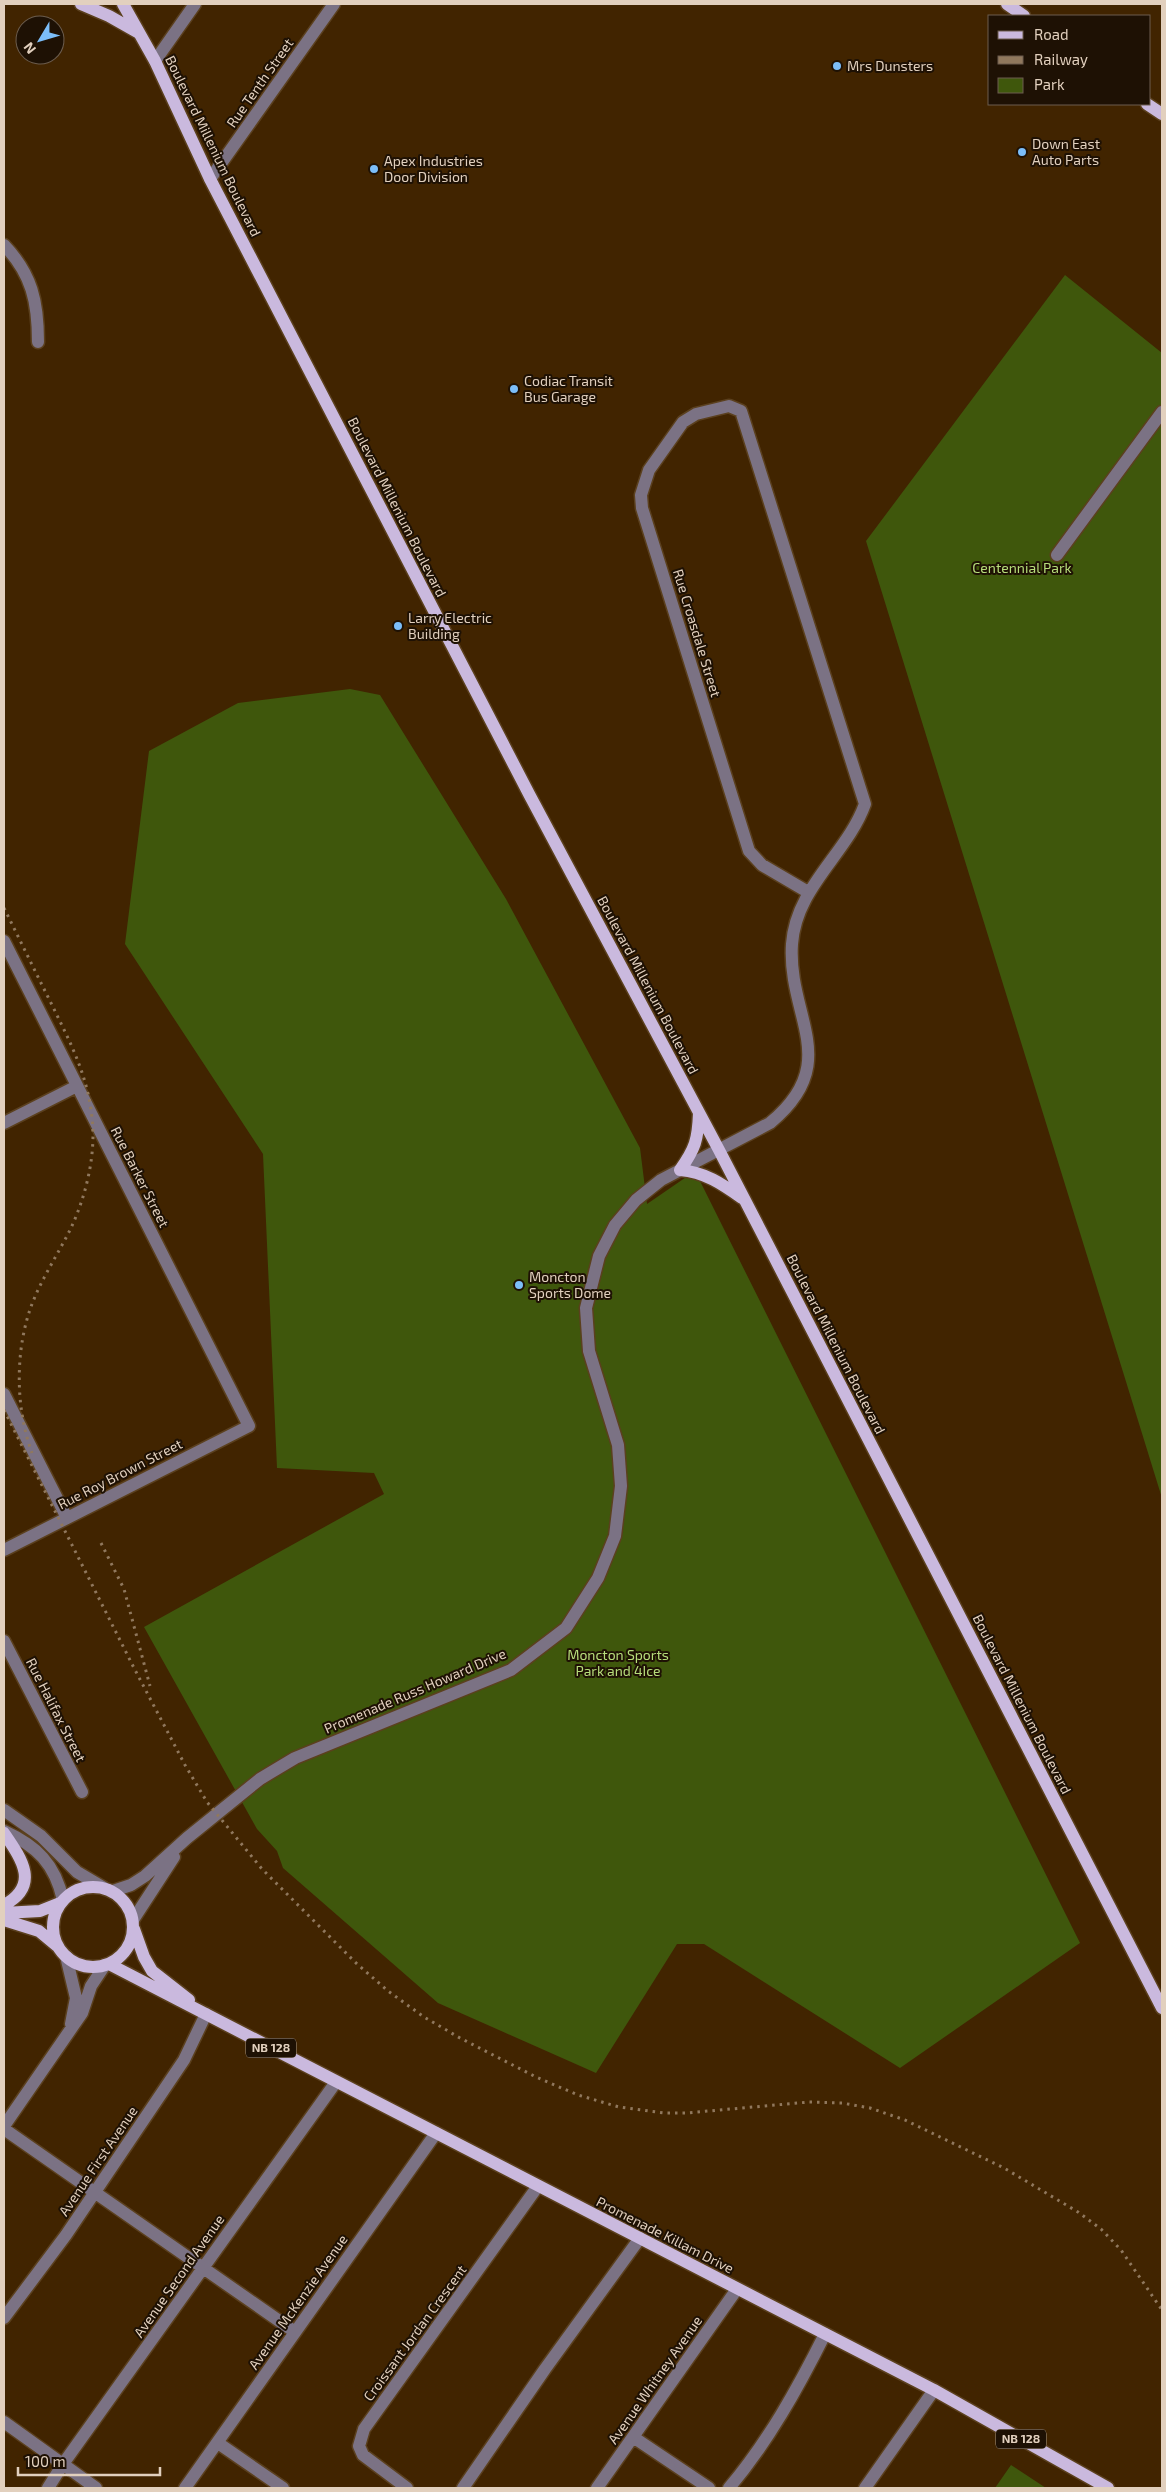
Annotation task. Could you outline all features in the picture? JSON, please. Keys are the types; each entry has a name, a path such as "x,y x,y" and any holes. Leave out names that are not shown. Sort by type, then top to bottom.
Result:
{"main road":[{"path":"86,4 139,33"},
{"name":"Boulevard Millenium Boulevard","path":"123,4 154,61 210,179 529,794 719,1150 1162,2008"},
{"path":"1007,4 1023,15"},
{"path":"1148,105 1162,114"},
{"path":"699,1113 698,1138 695,1147 680,1170 695,1171 705,1175 744,1199"},
{"path":"4,1832 17,1852 26,1872 20,1892 4,1905"},
{"path":"95,1886 108,1889 126,1904 133,1924 132,1938 124,1952 107,1964 85,1966 63,1952 39,1931 5,1920 40,1911 62,1901 77,1889 95,1886"},
{"path":"62,1901 53,1919 53,1929 63,1952"},
{"name":"Promenade Killam Drive","path":"133,1924 144,1957 152,1970 206,2014"},
{"name":"Promenade Killam Drive","path":"107,1964 934,2390 1108,2488"}],"street":[{"path":"154,61 195,4"},
{"name":"Rue Tenth Street","path":"210,179 334,4"},
{"path":"4,245 18,260 32,290 38,313 38,342"},
{"name":"Rue Croasdale Street","path":"741,410 729,406 696,414 683,422 649,470 641,495 642,508 750,851 762,865 808,892"},
{"name":"Promenade Russ Howard Drive","path":"108,1889 131,1885 145,1876 187,1838 260,1779 295,1758 511,1670 566,1628 598,1578 614,1536 621,1486 618,1446 589,1352 586,1308 599,1256 615,1225 636,1200 661,1180 770,1123 784,1112 797,1096 806,1077 809,1057 808,1036 796,994 792,971 797,918 808,892 859,822 865,804 864,794 741,410"},
{"path":"1057,555 1162,412"},
{"name":"Rue Barker Street","path":"4,941 249,1426"},
{"path":"4,1123 77,1086"},
{"path":"4,1394 67,1518"},
{"name":"Rue Roy Brown Street","path":"4,1550 249,1426"},
{"name":"Rue Halifax Street","path":"4,1641 82,1792"},
{"path":"4,1810 41,1836 78,1872 108,1889"},
{"path":"4,1832 18,1838 49,1863 55,1873 62,1901"},
{"name":"Promenade Russ Howard Drive","path":"133,1924 187,1838"},
{"path":"63,1952 76,1998 69,2034"},
{"path":"107,1964 91,1986 82,2013 69,2034 4,2127 94,2193 295,2332"},
{"name":"Avenue First Avenue","path":"4,2318 94,2193 184,2060 206,2014"},
{"name":"Avenue Second Avenue","path":"48,2488 62,2464 336,2082"},
{"name":"Avenue McKenzie Avenue","path":"185,2488 436,2134"},
{"name":"Croissant Jordan Crescent","path":"408,2488 363,2454 359,2446 364,2430 538,2186"},
{"path":"463,2488 640,2238"},
{"name":"Avenue Whitney Avenue","path":"597,2488 737,2289"},
{"path":"729,2488 744,2470 800,2386 825,2334"},
{"path":"865,2488 934,2390"},
{"path":"4,2422 96,2488"},
{"path":"633,2436 709,2488"},
{"path":"218,2442 283,2488"}],"green space":[{"name":"Centennial Park","path":"1065,275 1162,353 1162,1498 866,541"},
{"name":"Moncton Sports Park and 4Ice","path":"350,689 380,695 506,899 640,1148 647,1204 695,1171 1080,1943 900,2068 704,1944 677,1944 596,2073 438,2003 283,1868 277,1851 257,1829 144,1627 384,1494 374,1473 277,1468 263,1154 125,944 149,751 238,703"},
{"path":"1011,2465 1046,2488 995,2488"}],"railway":[{"path":"4,908 73,1049 89,1098 93,1135 87,1183 80,1207 36,1294 26,1321 22,1340 19,1378 20,1398 22,1417 32,1453"},
{"path":"4,1410 134,1668 185,1765 207,1802 262,1869 356,1963 388,1991 424,2017 460,2038 536,2077 578,2095 619,2107 664,2113 686,2113 809,2102 842,2103 870,2108 905,2120 1004,2168 1078,2212 1101,2229 1121,2250 1162,2310"},
{"path":"101,1543 124,1589 150,1686"}],"place":[{"name":"Mrs Dunsters","path":"837,66"},
{"name":"Down East Auto Parts","path":"1022,152"},
{"name":"Apex Industries Door Division","path":"374,169"},
{"name":"Codiac Transit Bus Garage","path":"514,389"},
{"name":"Larry Electric Building","path":"398,626"},
{"name":"Moncton Sports Dome","path":"519,1285"}]}
